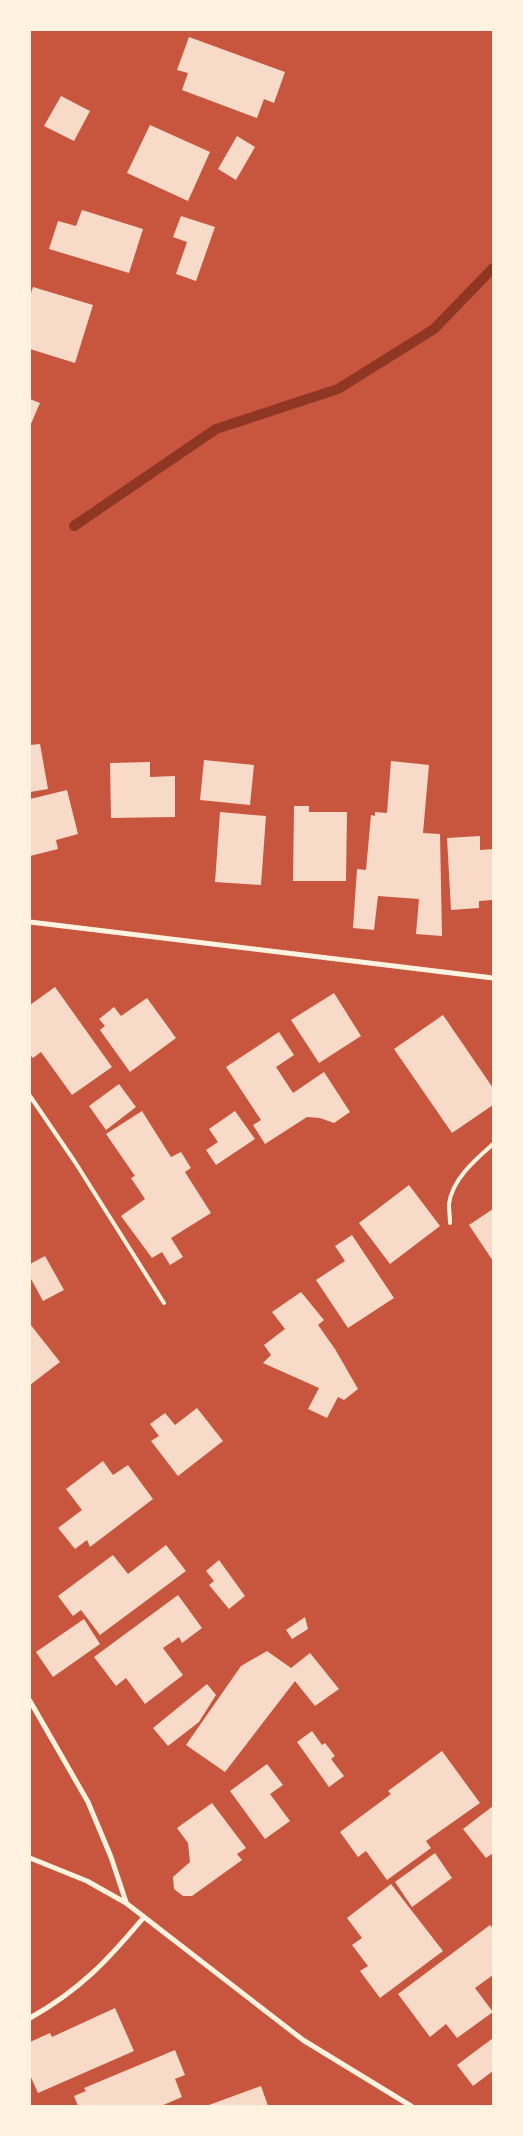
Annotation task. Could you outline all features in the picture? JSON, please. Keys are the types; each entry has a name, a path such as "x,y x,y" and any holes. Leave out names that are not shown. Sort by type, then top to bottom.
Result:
{"street":[{"path":"30,922 493,978"},
{"path":"30,1700 90,1808 112,1857 126,1903"},
{"path":"30,1858 87,1881 126,1903 302,2040 411,2106"},
{"path":"30,2018 79,1986 102,1966 144,1917"}],"lane":[{"path":"30,1096 75,1162 164,1303"},
{"path":"450,1223 450,1202 457,1184 470,1165 493,1144"}],"building":[{"path":"189,37 285,72 274,103 264,99 257,118 182,90 188,73 177,70"},
{"path":"61,96 90,111 74,141 44,126"},
{"path":"150,125 210,152 188,201 127,173"},
{"path":"237,136 255,147 236,180 218,169"},
{"path":"82,210 143,229 129,273 49,249 58,221 76,226"},
{"path":"181,216 215,227 196,281 176,274 187,242 173,237"},
{"path":"33,287 93,305 75,363 30,349 30,296"},
{"path":"30,399 40,403 30,426"},
{"path":"40,744 48,789 30,792 30,745"},
{"path":"204,760 254,765 250,805 200,800"},
{"path":"391,761 429,765 423,833 440,834 442,936 416,934 419,899 378,896 374,930 353,928 357,869 366,870 371,815 375,816 375,812 387,813"},
{"path":"150,762 150,777 175,776 175,817 111,818 110,763"},
{"path":"67,790 78,834 56,840 58,849 30,856 30,799"},
{"path":"294,806 309,806 309,812 347,812 346,881 293,881"},
{"path":"220,812 266,816 261,885 215,882"},
{"path":"480,836 480,850 493,849 493,900 479,901 479,908 451,910 447,838"},
{"path":"55,987 112,1067 72,1095 41,1052 33,1058 30,1055 30,1005"},
{"path":"334,993 361,1036 319,1063 291,1020"},
{"path":"147,998 176,1038 130,1072 100,1030 105,1026 99,1019 114,1007 121,1016"},
{"path":"443,1015 493,1088 493,1105 452,1133 394,1049"},
{"path":"279,1032 294,1055 276,1067 293,1093 324,1072 350,1112 334,1123 320,1118 307,1117 265,1144 253,1125 261,1120 226,1067"},
{"path":"119,1084 136,1107 106,1130 89,1106"},
{"path":"142,1111 171,1157 181,1152 191,1168 185,1172 211,1213 171,1238 183,1257 170,1265 162,1252 152,1258 121,1216 145,1199 131,1178 135,1176 106,1134"},
{"path":"235,1111 255,1139 216,1165 206,1150 218,1142 209,1129"},
{"path":"409,1185 440,1226 390,1264 359,1223"},
{"path":"493,1209 493,1261 469,1225"},
{"path":"352,1235 394,1298 348,1328 316,1280 345,1261 335,1246"},
{"path":"45,1256 64,1290 43,1301 30,1277 30,1264"},
{"path":"301,1292 324,1320 318,1325 335,1349 358,1389 344,1400 338,1397 327,1418 308,1409 319,1388 263,1363 271,1355 264,1345 285,1329 272,1312"},
{"path":"30,1324 60,1362 30,1385"},
{"path":"197,1408 223,1441 178,1476 151,1441 159,1436 150,1424 165,1413 175,1425"},
{"path":"103,1461 113,1475 128,1465 153,1499 90,1547 87,1540 75,1549 58,1528 82,1510 66,1489"},
{"path":"166,1545 186,1571 100,1635 81,1610 73,1616 58,1596 113,1555 128,1574"},
{"path":"219,1560 245,1596 229,1609 209,1585 214,1581 206,1571"},
{"path":"178,1595 202,1628 182,1643 179,1637 163,1648 183,1675 145,1704 126,1678 116,1686 94,1657"},
{"path":"305,1617 308,1629 292,1639 286,1630"},
{"path":"84,1619 100,1644 53,1677 36,1652"},
{"path":"267,1651 291,1668 310,1653 339,1689 315,1706 295,1681 225,1772 186,1745 241,1666"},
{"path":"207,1684 216,1695 199,1722 168,1746 153,1728"},
{"path":"312,1731 322,1745 325,1743 335,1756 331,1759 344,1776 329,1787 297,1742"},
{"path":"442,1751 480,1803 426,1841 431,1848 387,1880 366,1851 358,1857 340,1832 391,1794 388,1791"},
{"path":"267,1764 283,1785 270,1794 290,1821 265,1839 230,1791"},
{"path":"212,1803 246,1848 237,1854 242,1860 192,1896 183,1896 174,1889 173,1877 190,1862 188,1843 177,1828"},
{"path":"493,1806 493,1853 486,1858 463,1829"},
{"path":"435,1853 452,1878 412,1907 395,1882"},
{"path":"391,1884 443,1951 380,1998 360,1971 368,1966 352,1945 362,1938 347,1918"},
{"path":"490,1925 493,1929 493,1975 475,1988 493,2012 457,2038 446,2024 430,2037 398,1994"},
{"path":"115,2008 134,2051 38,2093 30,2075 30,2042 50,2033 52,2037"},
{"path":"493,2038 493,2071 473,2086 457,2065"},
{"path":"175,2050 185,2075 175,2079 182,2097 161,2106 78,2106 74,2096 86,2091 84,2088"},
{"path":"261,2086 268,2106 206,2106"}],"waterway":[{"path":"74,526 216,429 338,389 434,329 493,268"}]}
